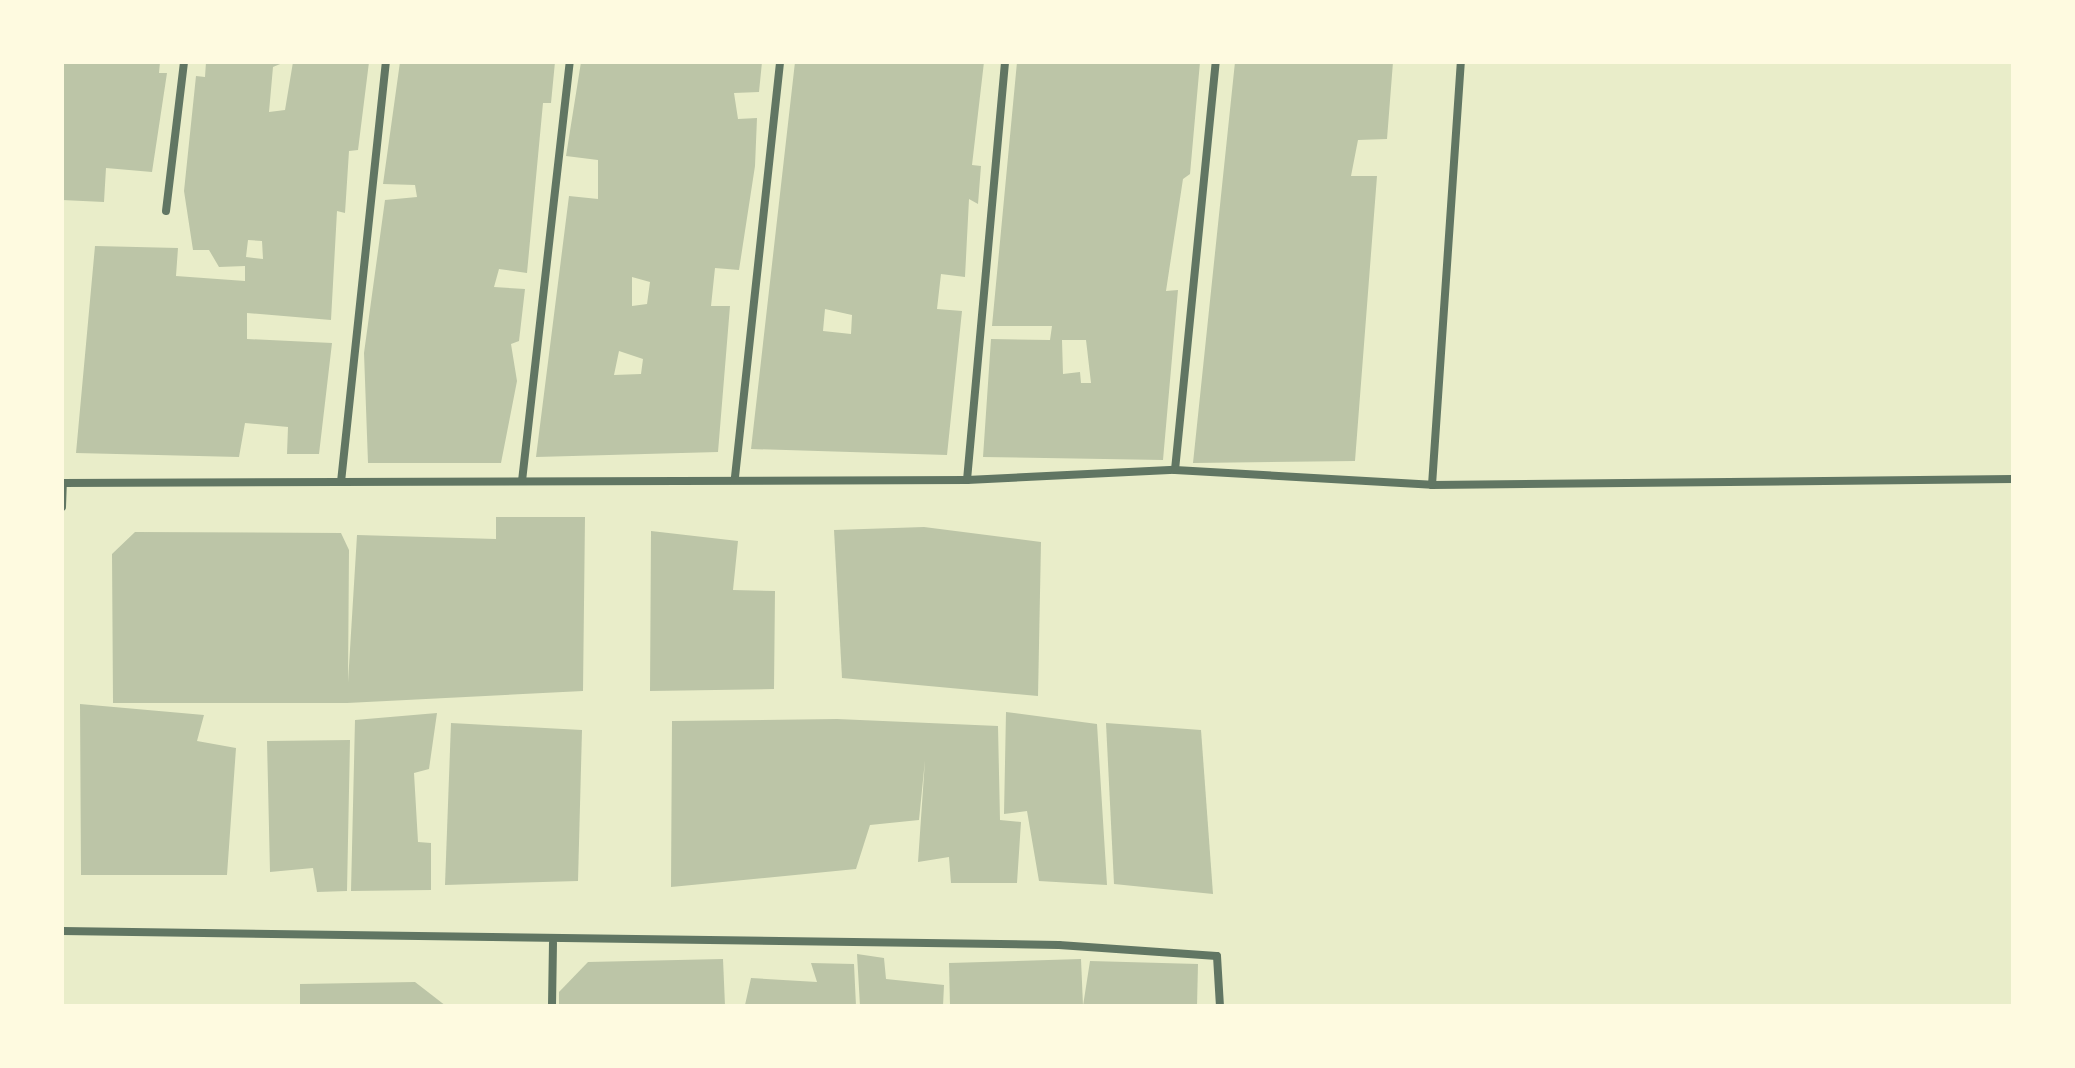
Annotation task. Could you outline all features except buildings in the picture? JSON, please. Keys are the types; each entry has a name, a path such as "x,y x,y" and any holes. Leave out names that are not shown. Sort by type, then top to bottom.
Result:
{"street":[{"path":"166,211 184,62"},
{"path":"341,482 386,62"},
{"path":"522,481 570,62"},
{"path":"735,477 780,62"},
{"path":"967,480 1005,62"},
{"path":"1175,470 1216,62"},
{"path":"1432,485 1461,62"},
{"path":"62,507 63,483 735,477 967,480 1175,470 1432,485 2013,479"},
{"path":"62,931 553,943 1059,945 1217,956 1220,1006"},
{"path":"552,1006 553,943"}]}
